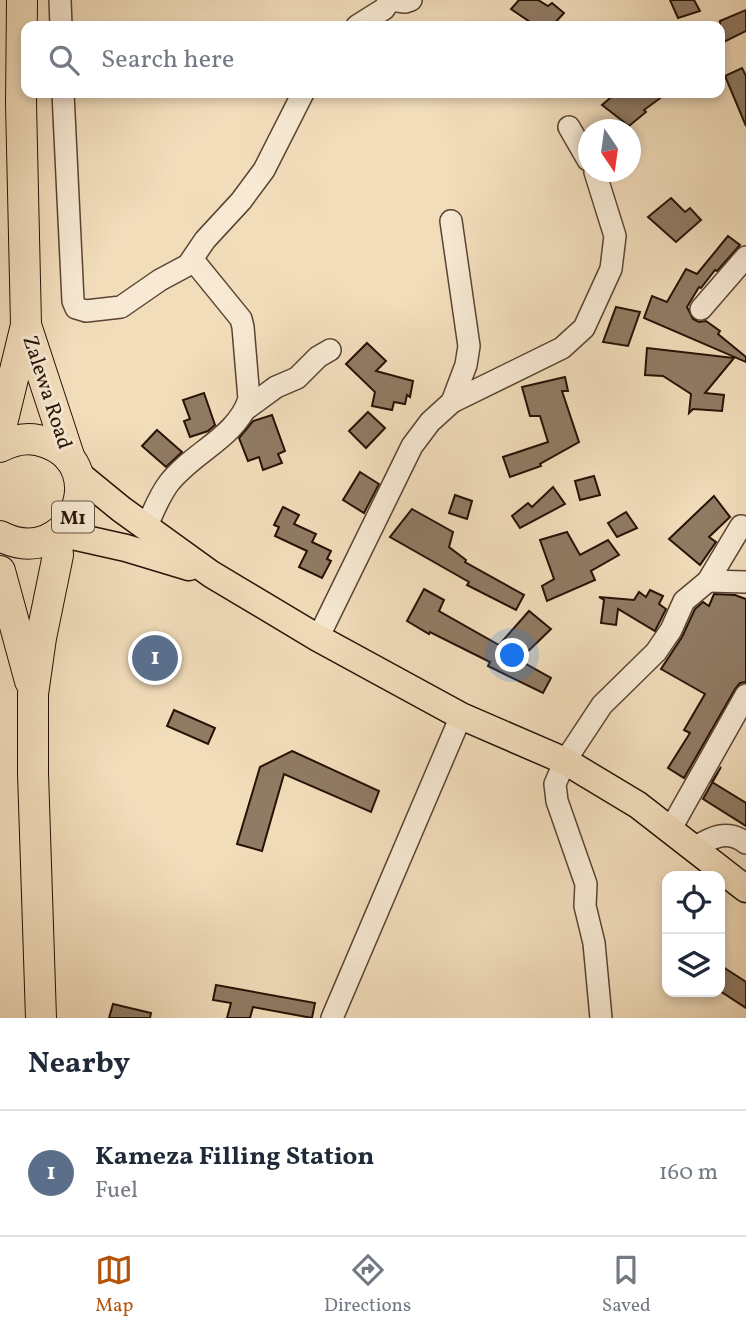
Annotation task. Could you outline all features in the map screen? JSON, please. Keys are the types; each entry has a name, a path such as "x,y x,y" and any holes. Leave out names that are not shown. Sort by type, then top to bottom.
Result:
{"highway":[{"name":"Zalewa Road","path":"22,0 22,21"},
{"name":"Zalewa Road","path":"0,432 26,325 21,98"},
{"name":"Zalewa Road","path":"26,325 73,466"},
{"path":"0,447 18,440 41,440 52,444 73,466"},
{"name":"M1","path":"0,536 24,544 46,540 58,534 71,521 78,506 80,489 73,466"},
{"name":"M1","path":"41,1018 33,694 58,555 58,534"},
{"name":"M1","path":"0,571 33,694"}],"main road":[{"path":"73,466 146,528 211,574 318,638 461,716 565,761 638,805 744,882"},
{"path":"58,534 126,548 211,574"}],"street":[{"path":"60,0 61,21"},
{"path":"365,21 384,9 390,0 411,0"},
{"path":"64,98 73,301 76,308 86,311 121,307 160,280 183,270 264,170 300,98"},
{"path":"569,127 578,142"},
{"path":"318,638 412,446 430,422 452,402 562,348 584,328 611,269 615,236 598,182"},
{"path":"450,221 469,346 467,365 452,402"},
{"path":"701,309 746,257"},
{"path":"193,260 241,319 249,392 246,409"},
{"path":"146,528 169,482 185,466 230,430 246,409 276,387 297,378 318,357 330,350"},
{"path":"601,1018 594,943 585,906 586,884 557,801 555,784 565,761 602,705 656,652 671,630 684,601 708,581 741,527"},
{"path":"708,581 746,582"},
{"path":"670,830 746,695"},
{"path":"332,1018 461,716"},
{"path":"694,848 714,836 726,834 746,843"}],"building":[{"path":"519,0 538,0 548,6 552,3 564,13 557,21 529,21 511,9"},
{"path":"670,0 694,0 700,11 678,18"},
{"path":"746,10 746,31 725,42 725,21 720,21"},
{"path":"742,68 746,76 746,126 725,76"},
{"path":"610,98 660,98 644,110 646,112 638,119 620,119 602,105"},
{"path":"671,198 685,212 690,208 701,220 676,242 648,217"},
{"path":"728,236 740,245 701,288 699,287 687,307 693,319 706,321 720,331 718,334 746,357 746,362 644,318 652,296 667,302 686,269 697,274"},
{"path":"616,307 640,312 628,346 603,342"},
{"path":"367,343 386,361 376,371 413,381 410,397 407,395 405,404 394,402 392,410 372,406 375,392 346,364"},
{"path":"647,348 734,358 705,393 724,395 722,411 693,409 689,413 691,394 663,376 645,375"},
{"path":"565,377 568,391 562,391 579,442 540,464 541,466 510,477 503,457 548,442 540,416 530,416 522,387"},
{"path":"204,393 215,425 208,431 190,437 184,421 190,419 183,400"},
{"path":"368,412 385,428 366,448 349,431"},
{"path":"272,415 285,451 278,454 282,463 263,470 259,457 248,461 239,438 253,421"},
{"path":"157,430 182,452 166,467 142,446"},
{"path":"360,472 379,484 364,513 343,500"},
{"path":"594,476 600,495 580,500 575,481"},
{"path":"553,487 565,504 520,528 512,516 528,503 532,507"},
{"path":"455,495 472,501 467,519 449,513"},
{"path":"714,496 730,517 709,537 716,542 700,565 669,539"},
{"path":"283,507 299,515 294,524 316,534 312,542 331,551 327,559 331,561 322,578 299,567 307,551 275,536 279,527 274,525"},
{"path":"412,509 453,532 449,547 466,560 465,562 524,595 516,610 467,585 469,582 390,537"},
{"path":"626,512 637,528 617,537 608,523"},
{"path":"567,532 580,555 608,540 619,555 591,571 595,580 547,601 542,586 554,579 540,540"},
{"path":"424,589 444,600 439,611 499,645 529,611 551,629 519,660 551,678 543,693 488,666 490,662 407,621"},
{"path":"650,590 663,596 659,604 666,609 655,631 618,609 616,625 601,623 604,600 599,597 634,600 639,592 646,597"},
{"path":"714,594 735,595 746,599 746,682 740,683 735,689 684,778 668,768 690,733 684,730 705,694 661,669 682,637 695,609 703,602 709,606"},
{"path":"174,710 215,728 208,744 167,726"},
{"path":"292,751 379,791 371,812 284,774 262,851 237,844 260,767"},
{"path":"712,782 746,803 746,826 703,799"},
{"path":"725,968 746,982 746,1008 725,994"},
{"path":"216,985 315,1003 312,1018 253,1007 250,1018 227,1018 231,1003 213,1000"},
{"path":"113,1004 151,1013 150,1018 109,1018"}],"place":[{"name":"Kameza Filling Station","path":"155,658"}]}
